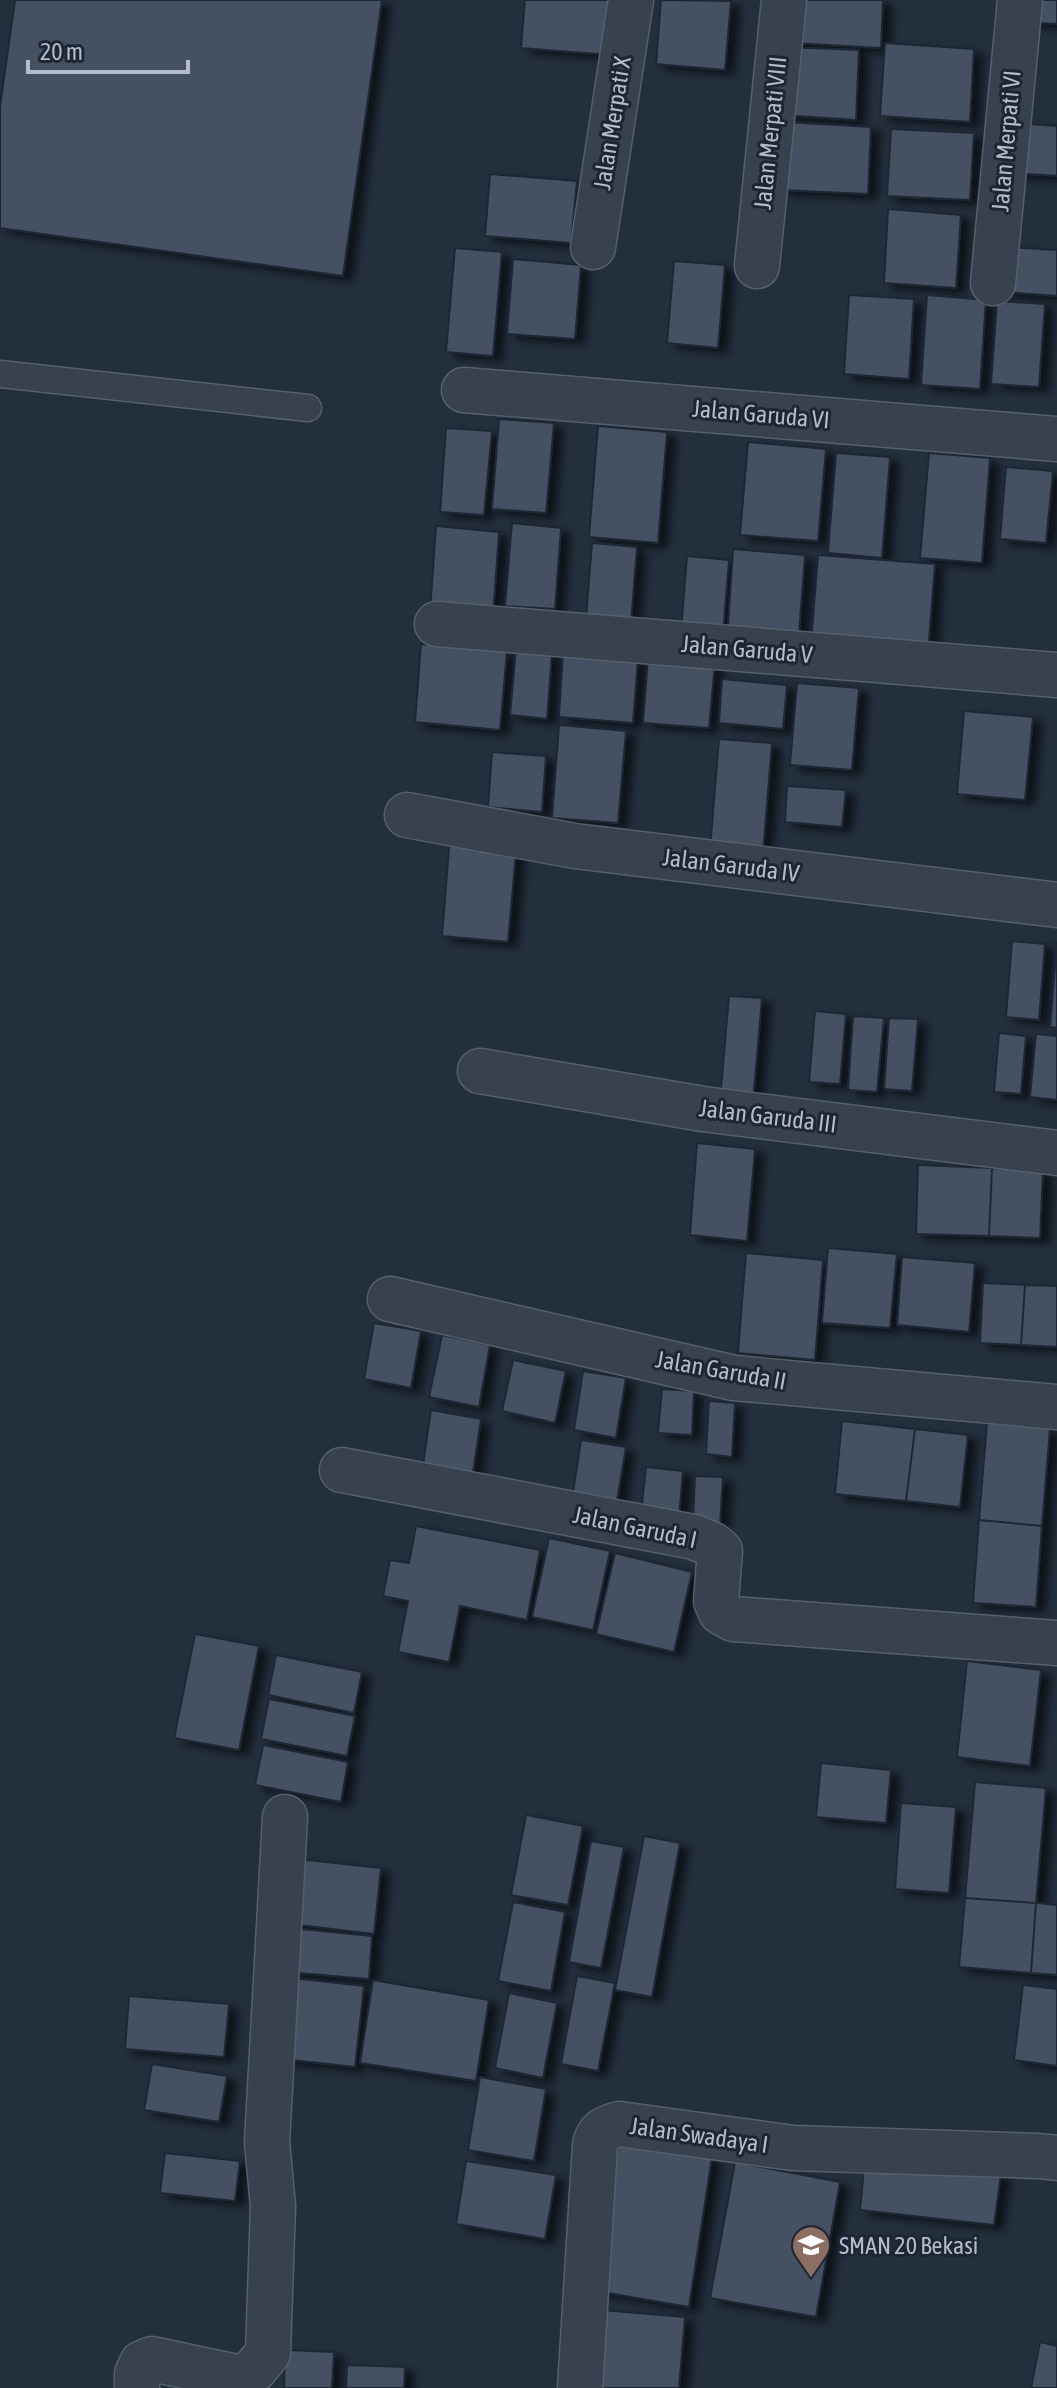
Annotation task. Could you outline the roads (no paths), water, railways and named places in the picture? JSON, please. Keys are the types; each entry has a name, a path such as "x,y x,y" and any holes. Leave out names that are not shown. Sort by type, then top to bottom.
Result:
{"street":[{"name":"Jalan Merpati X","path":"593,247 631,0"},
{"name":"Jalan Merpati VIII","path":"757,266 784,0"},
{"name":"Jalan Merpati VI","path":"993,283 1020,0"},
{"name":"Jalan Garuda VI","path":"464,390 1057,439"},
{"name":"Jalan Garuda V","path":"437,624 1057,675"},
{"name":"Jalan Garuda IV","path":"407,815 575,846 1057,905"},
{"name":"Jalan Garuda III","path":"480,1071 703,1109 1057,1153"},
{"name":"Jalan Garuda II","path":"390,1299 734,1378 1057,1407"},
{"name":"Jalan Garuda I","path":"342,1470 694,1537 720,1551 716,1601 721,1612 733,1619 1057,1643"},
{"path":"137,2388 137,2374 142,2363 152,2359 241,2378 255,2369 268,2353 273,2206 267,2142 285,1817"},
{"name":"Jalan Swadaya I","path":"580,2388 595,2145 597,2135 607,2127 619,2124 793,2148 1057,2158"}],"lane":[{"path":"0,374 308,408"}],"place":[{"name":"SMAN 20 Bekasi","path":"811,2279"}]}
